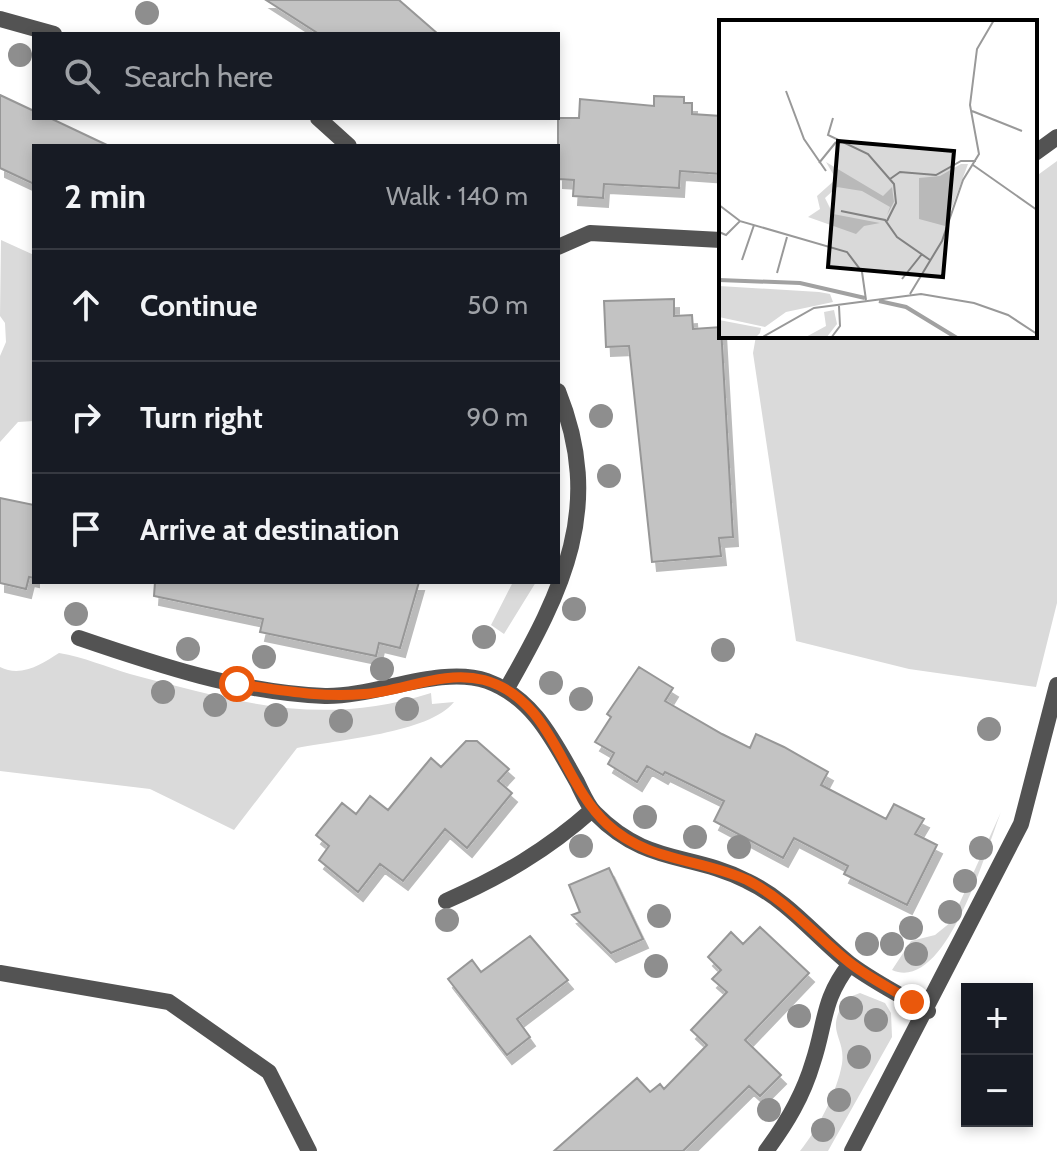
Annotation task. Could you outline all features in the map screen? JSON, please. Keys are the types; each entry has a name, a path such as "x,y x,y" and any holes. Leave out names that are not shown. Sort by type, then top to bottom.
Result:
{"street":[{"path":"0,19 47,32"},
{"path":"320,120 347,144"},
{"path":"1037,152 1057,137"},
{"path":"560,246 590,233 719,240"},
{"path":"506,690 552,608 564,578 577,518 578,476 573,442 560,398"},
{"path":"79,638 155,664 237,684 324,696 368,694 417,682 462,678 484,680 506,690 529,708 546,728 592,810 611,828 657,855 720,870 748,881 796,912 850,964 928,1011"},
{"path":"852,1151 928,1011 1021,824 1057,685"},
{"path":"446,901 502,877 554,843 592,810"},
{"path":"766,1151 800,1100 815,1059 820,1021 850,964"},
{"path":"0,973 169,1002 269,1072 309,1151"}],"shaded area":[{"path":"1057,161 1057,603 1036,687 909,669 796,641 753,353 756,338 1037,338 1037,176"},
{"path":"1,240 32,254 32,421 18,422 0,442 0,356 6,342 5,323 0,316"},
{"path":"512,584 535,584 504,634 491,625"},
{"path":"59,653 207,694 279,707 352,709 431,693 432,704 454,702 442,713 404,728 297,748 234,830 150,789 0,771 0,667 23,670"},
{"path":"1001,812 974,885 946,941 930,961 912,972 892,970 911,941 935,935 951,922"},
{"path":"860,993 885,1003 891,1013 892,1037 828,1151 800,1151 826,1110 836,1086 842,1064 836,1026 840,1009 847,998"}],"building":[{"path":"266,0 399,0 436,32 316,32"},
{"path":"0,95 32,110 32,120 54,120 105,144 32,144 32,183 0,168"},
{"path":"654,96 684,97 684,103 692,103 692,114 719,116 719,174 680,171 679,188 604,184 603,198 573,196 574,180 560,179 558,120 579,118 580,99 654,106"},
{"path":"674,299 674,316 692,315 693,329 719,327 733,537 719,538 721,556 652,562 629,346 606,347 604,301"},
{"path":"0,498 32,505 32,578 29,577 26,589 0,583"},
{"path":"155,584 418,584 400,648 379,643 376,656 260,632 263,619 154,596"},
{"path":"639,667 673,688 665,701 722,734 750,748 756,734 784,747 828,772 821,785 886,819 894,804 924,819 915,834 937,845 907,905 844,874 848,866 794,838 783,858 714,821 724,801 665,772 663,775 647,766 637,782 608,764 614,753 595,742 611,717 607,714"},
{"path":"466,741 477,741 509,769 498,781 512,793 467,848 445,829 403,881 380,864 358,892 319,860 329,846 316,835 342,803 356,814 370,796 388,810 431,758 441,767"},
{"path":"609,868 643,939 611,953 572,915 580,912 569,885"},
{"path":"760,927 809,973 745,1040 781,1075 760,1096 749,1086 683,1151 554,1151 637,1078 650,1092 660,1084 664,1089 707,1045 691,1030 727,992 712,979 721,970 708,957 731,932 743,944"},
{"path":"530,936 568,980 517,1019 530,1037 507,1055 448,979 472,960 481,972"}],"route":[{"path":"237,684 324,696 368,694 417,682 462,678 484,680 506,690 529,708 546,728 592,810 611,828 657,855 720,870 748,881 796,912 850,964 912,1002"}]}
